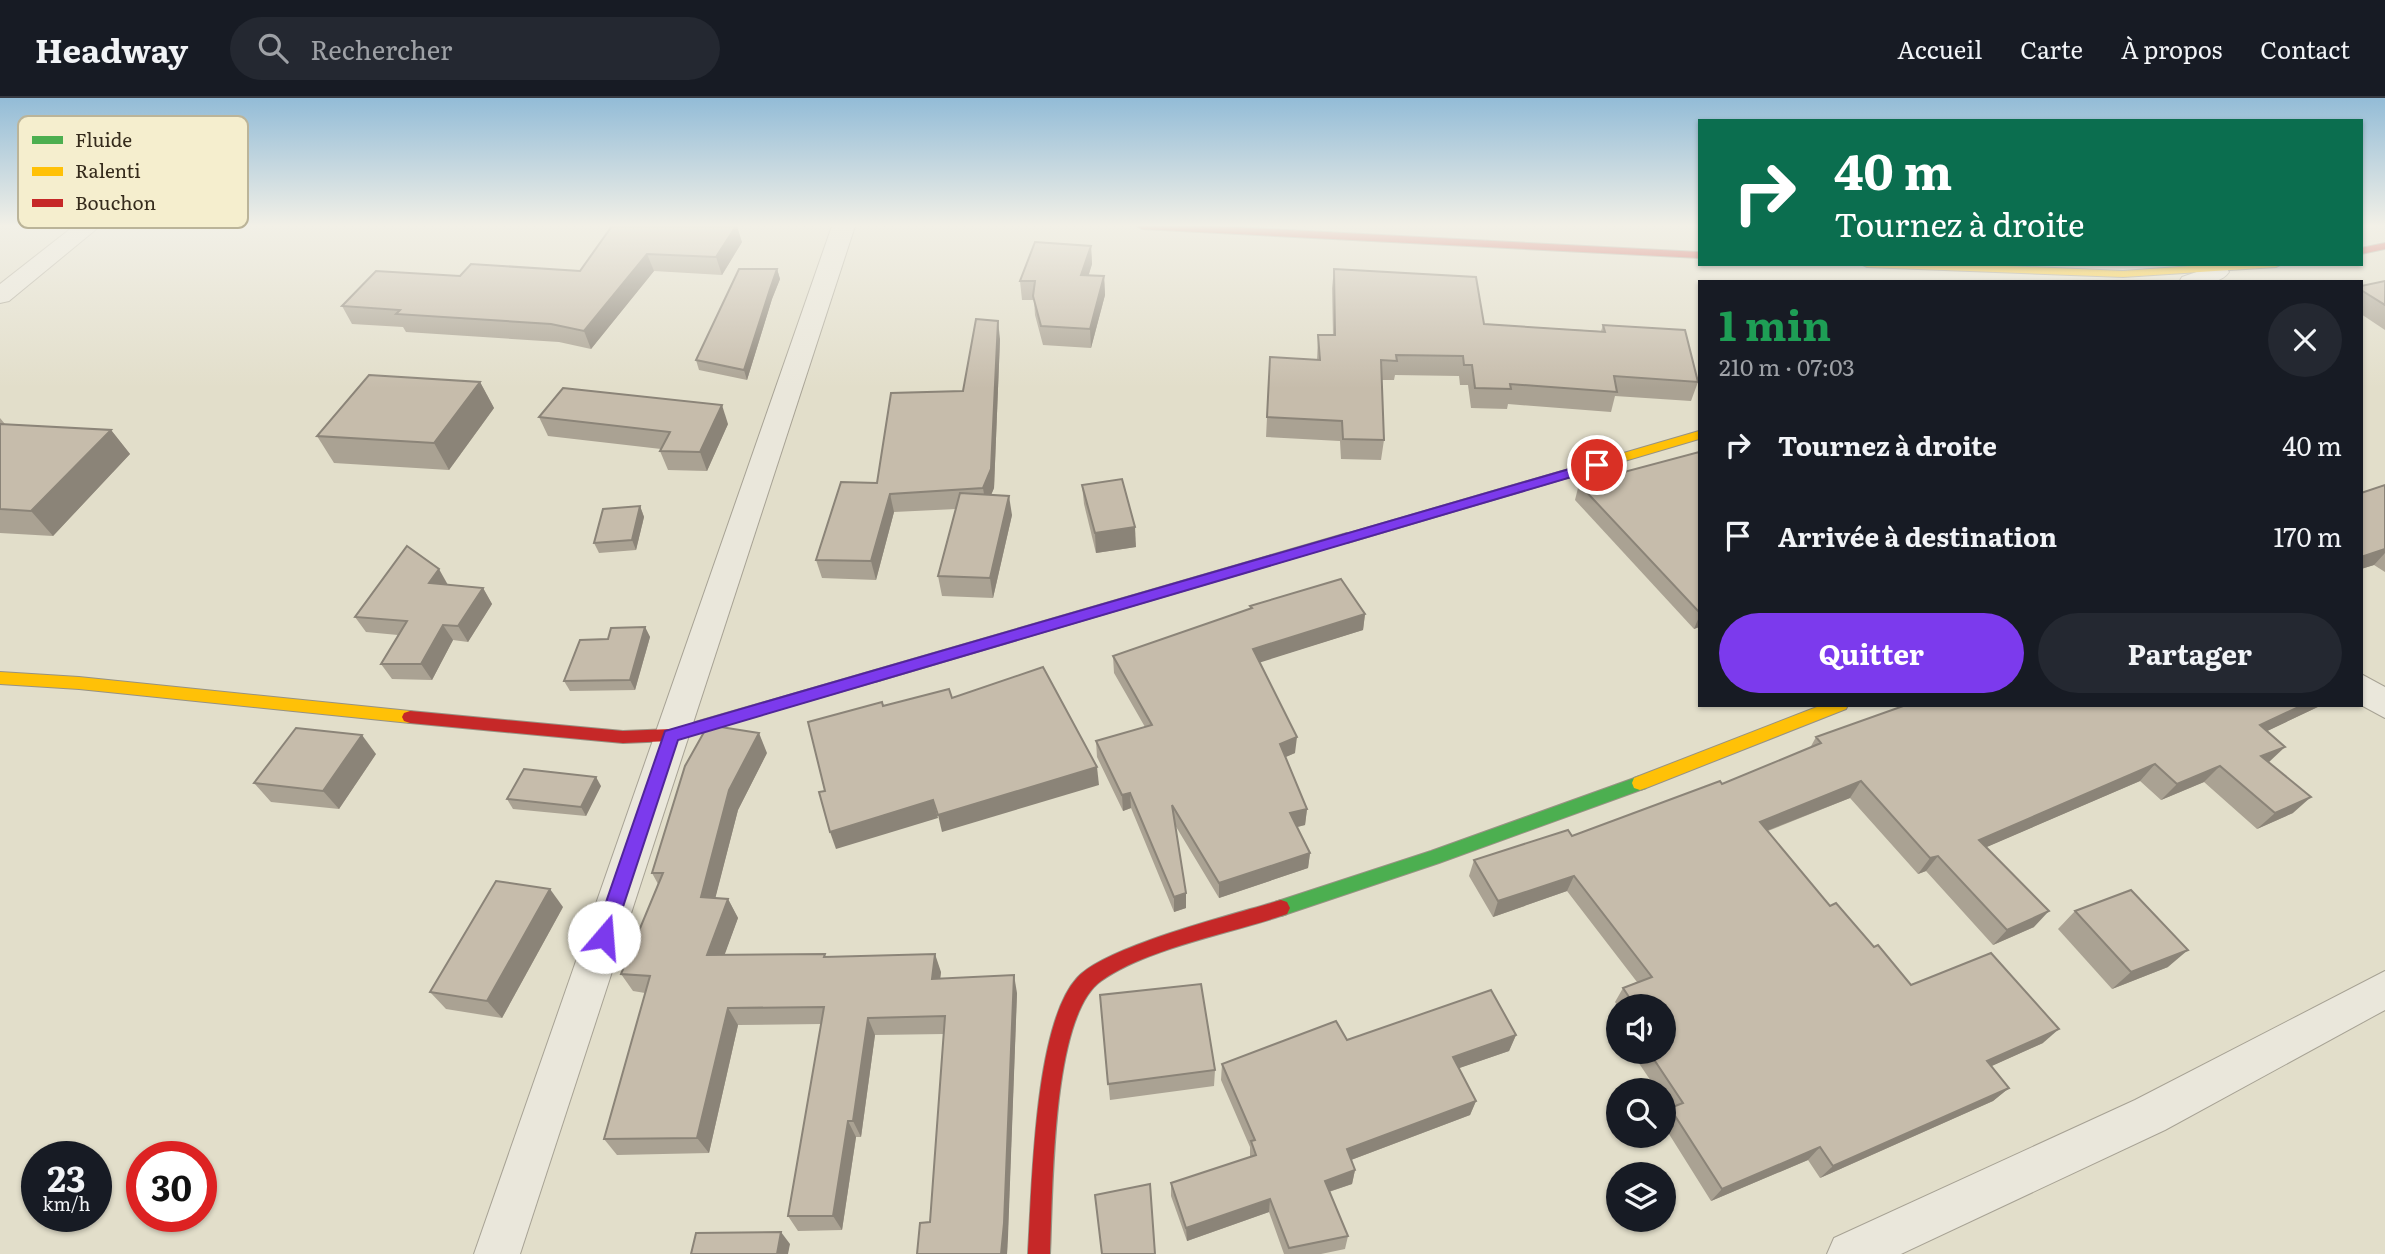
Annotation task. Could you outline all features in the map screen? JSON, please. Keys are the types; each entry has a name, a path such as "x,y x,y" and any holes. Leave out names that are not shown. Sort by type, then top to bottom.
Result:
{"street":[{"path":"0,296 20,280"},
{"path":"497,1254 826,280"},
{"path":"0,678 545,731 623,737 671,735 1698,435"},
{"path":"2363,688 2385,705"},
{"path":"1039,1254 1054,1066 1064,1016 1084,982 1124,959 1433,858 1605,797 1835,707"},
{"path":"1850,1254 2150,1115 2385,989"}],"building":[{"path":"367,280 626,280 584,331 551,324 396,314 400,310 342,306"},
{"path":"734,280 773,280 744,370 696,360"},
{"path":"1103,280 1090,329 1041,326 1033,296 1035,281 1020,281"},
{"path":"1334,280 1477,280 1484,324 1605,332 1603,325 1685,330 1698,382 1614,376 1617,392 1510,384 1511,389 1475,388 1472,365 1464,365 1463,356 1396,355 1397,361 1381,360 1384,440 1343,439 1342,421 1267,417 1270,357 1320,360 1318,335 1335,335"},
{"path":"2385,281 2385,305 2363,291 2363,286"},
{"path":"976,319 998,321 991,469 983,488 890,494 871,561 816,560 841,482 877,483 891,393 963,391"},
{"path":"369,375 480,382 434,443 317,436"},
{"path":"563,388 722,405 700,452 660,451 670,432 539,417"},
{"path":"0,424 111,430 31,511 0,509"},
{"path":"1698,452 1698,611 1579,484"},
{"path":"1122,479 1135,527 1095,533 1082,485"},
{"path":"2385,485 2385,549 2363,556 2363,492"},
{"path":"960,493 1009,496 990,578 938,576"},
{"path":"640,506 632,540 594,543 603,509"},
{"path":"407,546 439,569 429,583 483,588 458,626 443,625 421,664 381,664 407,621 355,617"},
{"path":"1341,579 1365,614 1253,649 1297,737 1280,744 1307,809 1290,813 1310,853 1219,883 1172,805 1186,893 1174,897 1130,793 1122,795 1096,741 1152,725 1113,656 1252,608 1250,606"},
{"path":"645,627 630,680 564,681 580,640 608,639 611,628"},
{"path":"1043,667 1097,767 938,815 933,800 830,832 819,792 825,791 808,722 882,702 883,706 949,689 952,698"},
{"path":"1900,707 2299,707 2260,725 2285,747 2261,756 2311,797 2275,813 2220,766 2177,784 2155,764 1979,840 2049,911 2007,930 1938,856 1930,858 1861,781 1760,822 1830,906 1836,903 1874,947 1878,945 1911,985 1991,953 2059,1029 1987,1061 2009,1088 1833,1166 1820,1147 1722,1189 1676,1117 1676,1106 1683,1103 1676,1092 1676,1078 1666,1078 1657,1064 1676,1064 1676,994 1627,994 1623,988 1652,977 1574,876 1498,901 1474,860 1568,830 1572,836 1720,781 1722,784 1821,743 1816,737"},
{"path":"708,725 759,733 729,790 701,897 728,899 707,955 825,954 824,957 935,954 932,979 1014,975 1001,1254 917,1254 920,1223 930,1222 945,1016 868,1018 853,1121 848,1121 833,1216 788,1216 824,1007 728,1008 697,1138 604,1139 650,976 621,974 663,873 652,873 685,766"},
{"path":"296,728 362,735 323,791 254,783"},
{"path":"524,769 596,777 581,807 507,799"},
{"path":"496,881 550,889 487,1001 430,992"},
{"path":"2131,890 2188,950 2131,972 2075,911"},
{"path":"1201,984 1215,1070 1108,1084 1100,995"},
{"path":"1491,990 1516,1035 1453,1057 1476,1101 1347,1149 1355,1170 1325,1181 1348,1236 1289,1248 1270,1199 1186,1228 1171,1183 1256,1155 1251,1141 1255,1140 1222,1064 1336,1021 1347,1040"},
{"path":"1150,1184 1155,1254 1102,1254 1095,1195"},
{"path":"781,1232 777,1254 691,1254 696,1233"}],"traffic: fast":[{"path":"875,676 1347,538"},
{"path":"1281,908 1433,858 1640,783"}],"traffic: slow":[{"path":"1347,538 1698,435"},
{"path":"0,678 79,683 410,717"},
{"path":"1640,783 1835,707"}],"traffic: jam":[{"path":"410,717 623,737 671,735 875,676"},
{"path":"1039,1254 1053,1073 1070,1006 1083,984 1096,974 1145,952 1281,908"}],"route":[{"path":"604,937 671,735 1597,465"}]}
